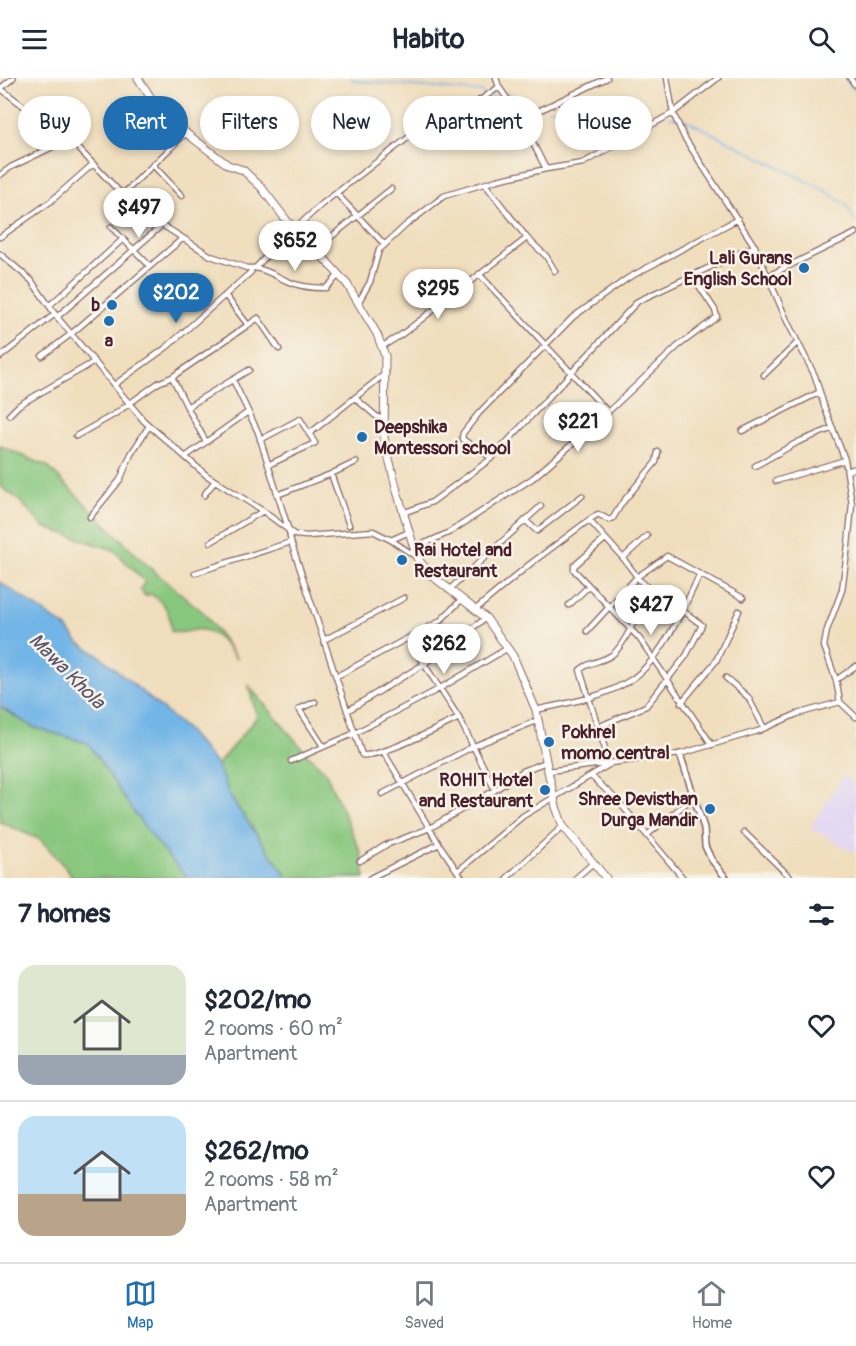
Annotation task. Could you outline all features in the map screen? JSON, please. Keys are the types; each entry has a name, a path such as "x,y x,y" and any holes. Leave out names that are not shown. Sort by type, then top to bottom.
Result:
{"main road":[{"path":"138,78 150,96"},
{"path":"188,135 228,165 243,170 252,179 294,230 316,249 347,284 383,346 386,373 384,438 417,558 431,575 486,618 508,648 536,710 554,799 563,826 606,878"}],"street":[{"path":"13,78 0,88 18,101"},
{"path":"496,78 505,96"},
{"path":"543,109 607,78"},
{"path":"668,78 673,113 684,136 755,246 797,343 815,376 845,460 852,504 845,567 842,590 827,630 824,646 836,680 840,702 856,717"},
{"path":"358,303 370,282 379,250 406,225 444,196 546,169 583,163 673,113 718,78"},
{"path":"850,78 856,86"},
{"path":"114,385 167,347 294,230 409,137 424,139 499,87"},
{"path":"0,175 11,167 46,150"},
{"path":"79,150 134,207 211,256 268,271 289,282 317,288 326,288 339,275"},
{"path":"122,195 168,150"},
{"path":"536,150 546,169"},
{"path":"0,237 50,202 93,164"},
{"path":"153,165 182,196"},
{"path":"485,184 527,238 546,256 555,271"},
{"path":"316,249 391,189"},
{"path":"337,194 385,244"},
{"path":"492,458 465,441 462,438 463,433 479,413 573,317 628,278 738,219"},
{"path":"0,357 56,316 162,225"},
{"path":"111,227 150,266"},
{"path":"768,276 856,233"},
{"path":"383,346 527,238"},
{"path":"49,306 123,239"},
{"path":"42,356 182,239"},
{"path":"403,513 432,502 492,458 638,301 755,246"},
{"path":"0,254 31,280 56,316 149,426 215,481 263,511 295,535 373,531 417,558"},
{"path":"479,274 608,412"},
{"path":"413,546 450,532 532,478 608,412 678,346 717,317 715,310 692,275"},
{"path":"225,295 249,325"},
{"path":"76,436 129,404 158,383 172,377 258,318 279,349"},
{"path":"764,375 797,343"},
{"path":"9,415 19,405 94,362"},
{"path":"187,407 249,370"},
{"path":"309,434 386,373"},
{"path":"172,377 206,442"},
{"path":"233,380 260,440 291,542 362,755 383,751 459,718"},
{"path":"742,431 820,392"},
{"path":"356,398 384,420"},
{"path":"185,457 248,412"},
{"path":"260,440 300,419 315,443 268,465"},
{"path":"90,517 120,480 131,454 149,426"},
{"path":"755,466 798,442 833,428"},
{"path":"476,609 530,564 598,514 611,520 656,462 658,452"},
{"path":"777,481 845,460"},
{"path":"277,495 356,462"},
{"path":"847,471 856,468"},
{"path":"331,474 349,525"},
{"path":"204,495 215,481"},
{"path":"525,520 537,531 582,496"},
{"path":"449,590 541,506"},
{"path":"212,542 263,511"},
{"path":"589,520 642,582 665,603 674,604 702,625 686,656 646,706 598,727"},
{"path":"391,540 409,532"},
{"path":"623,558 647,536"},
{"path":"605,538 574,568 654,659 681,703 712,745"},
{"path":"195,573 244,555 291,542"},
{"path":"587,631 637,577 667,556 743,598"},
{"path":"536,710 588,698 628,682 654,659 662,648 700,574"},
{"path":"610,764 588,698 581,668 616,652 647,593 642,582"},
{"path":"569,605 589,586"},
{"path":"324,640 405,598"},
{"path":"337,676 440,621 462,599"},
{"path":"681,703 716,661 739,611"},
{"path":"347,711 424,664 486,618"},
{"path":"408,638 459,718 495,790"},
{"path":"291,761 355,734 439,689 508,648"},
{"path":"836,680 856,666"},
{"path":"726,678 748,697 764,728"},
{"path":"315,702 299,709 323,746"},
{"path":"548,771 680,754 764,728 797,714 840,702"},
{"path":"382,794 474,746 539,720"},
{"path":"383,751 462,878"},
{"path":"680,754 704,828 705,846 711,859 726,878"},
{"path":"360,861 386,845 430,828 523,771 546,762"},
{"path":"458,871 523,816 610,764"},
{"path":"591,776 619,802 683,878"},
{"path":"647,835 695,796"},
{"path":"507,878 563,826"},
{"path":"744,832 791,878"},
{"path":"370,878 439,844"},
{"path":"576,878 593,863"}],"shaded area":[{"path":"844,776 856,785 856,853 810,828"}],"green space":[{"path":"0,446 47,466 149,567 204,613 237,659 224,643 207,631 194,630 180,633 171,631 170,618 164,606 151,594 145,596 140,589 145,582 114,550 44,527 19,500 0,486"},
{"path":"248,685 307,754 325,771 361,853 365,878 288,878 232,800 217,765 257,717"},
{"path":"0,707 33,727 88,743 148,829 188,878 68,878 72,875 41,840 0,822"}],"water":[{"name":"Mawa Khola","path":"0,582 67,628 79,643 100,656 187,730 217,765 232,800 288,878 188,878 165,853 132,810 88,743 33,727 0,707"}],"waterway":[{"path":"351,78 356,81 482,92 484,95"},
{"path":"845,78 856,92"},
{"path":"505,93 513,96"},
{"path":"548,109 629,117 662,116"},
{"path":"670,117 684,119 828,192 847,206 856,222"}],"place":[{"name":"Lali Gurans English School","path":"804,268"},
{"name":"b","path":"112,305"},
{"name":"a","path":"109,321"},
{"name":"Deepshika Montessori school","path":"362,437"},
{"name":"Rai Hotel and Restaurant","path":"402,560"},
{"name":"Pokhrel momo central","path":"549,742"},
{"name":"ROHIT Hotel and Restaurant","path":"545,790"},
{"name":"Shree Devisthan Durga Mandir","path":"710,809"}]}
